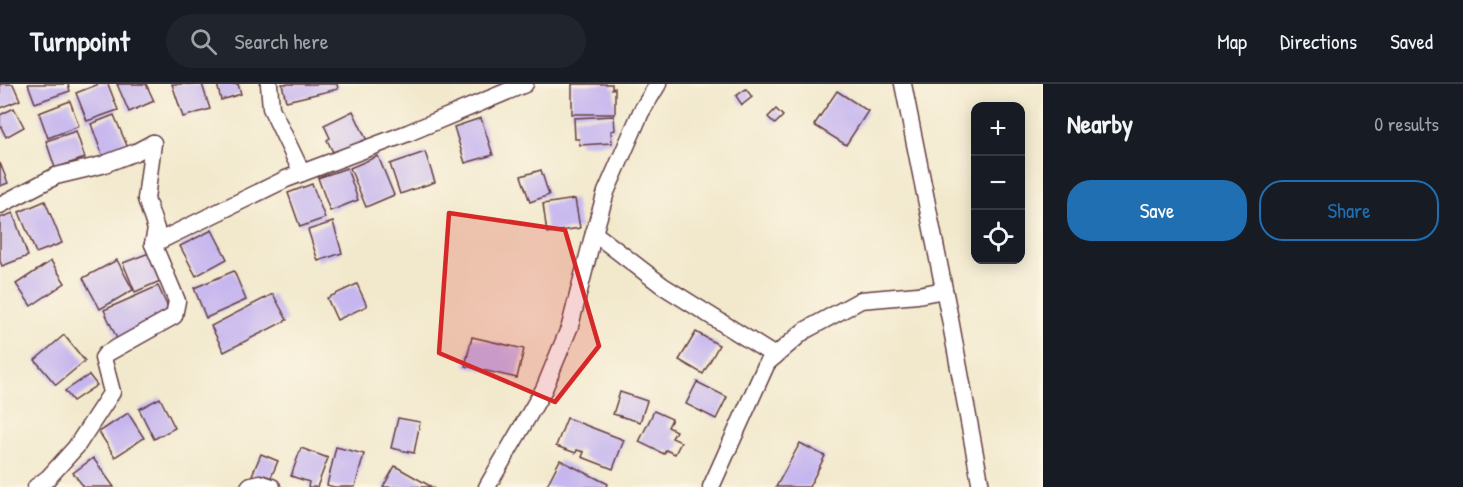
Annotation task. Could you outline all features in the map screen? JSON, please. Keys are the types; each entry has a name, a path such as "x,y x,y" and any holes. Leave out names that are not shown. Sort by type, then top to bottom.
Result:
{"street":[{"path":"269,84 271,108 302,173"},
{"path":"153,244 286,179 408,133 525,84"},
{"path":"488,487 544,389 570,326 606,192 641,112 658,84"},
{"path":"903,84 981,487"},
{"path":"0,205 56,176 102,165 153,143 146,199 156,229 153,244 177,301 174,316 106,354 103,358 112,392 76,447 48,478 36,487"},
{"path":"594,233 663,286 776,356"},
{"path":"711,487 767,363 804,331 861,300 944,290"},
{"path":"249,487 251,484 260,483 272,487"}],"highlighted area":[{"path":"449,213 565,230 599,346 555,402 439,353"}],"building":[{"path":"0,84 13,84 20,100 0,108"},
{"path":"28,84 68,84 70,91 35,103"},
{"path":"99,84 108,84 118,110 87,121 76,93"},
{"path":"117,84 146,84 154,101 129,112"},
{"path":"172,84 202,84 210,109 183,117"},
{"path":"217,84 238,84 241,94 221,100"},
{"path":"282,84 337,84 338,89 286,101"},
{"path":"572,84 612,84 612,89 615,88 615,114 572,114"},
{"path":"746,89 752,97 742,105 736,96"},
{"path":"837,91 868,111 846,145 814,125"},
{"path":"70,101 79,126 48,138 39,113"},
{"path":"14,108 24,127 6,137 0,125 0,115"},
{"path":"776,109 783,116 775,124 768,117"},
{"path":"353,111 367,141 338,155 336,151 333,152 327,140 330,138 324,125"},
{"path":"114,115 128,148 103,157 91,124"},
{"path":"614,116 615,130 611,131 612,143 580,145 579,139 575,139 574,118"},
{"path":"481,118 493,155 465,163 454,127"},
{"path":"76,131 85,158 55,168 46,141"},
{"path":"425,152 435,182 400,194 390,164"},
{"path":"378,156 394,195 366,207 350,168"},
{"path":"0,163 8,183 0,186"},
{"path":"347,168 358,200 330,211 318,178"},
{"path":"541,170 549,195 530,202 521,176"},
{"path":"312,184 325,218 300,227 288,193"},
{"path":"575,199 580,228 547,233 543,204"},
{"path":"45,201 62,243 36,253 19,212"},
{"path":"13,213 28,256 2,266 0,218"},
{"path":"333,222 342,253 318,261 308,230"},
{"path":"212,230 227,259 196,276 180,246"},
{"path":"149,253 160,281 135,292 123,263"},
{"path":"117,260 133,290 100,309 83,278"},
{"path":"51,261 65,283 31,306 16,284"},
{"path":"234,271 246,300 206,318 194,288"},
{"path":"357,284 367,306 337,320 327,298"},
{"path":"158,286 172,316 118,341 104,310"},
{"path":"273,294 287,320 224,352 211,326"},
{"path":"696,332 719,345 703,374 679,360"},
{"path":"64,335 85,361 56,385 35,360"},
{"path":"472,337 524,349 517,378 465,366"},
{"path":"89,375 97,385 73,401 65,391"},
{"path":"697,382 727,397 716,419 686,404"},
{"path":"620,392 647,401 640,422 613,414"},
{"path":"160,398 175,428 154,439 139,409"},
{"path":"654,411 672,419 668,427 676,431 672,438 681,442 675,454 666,450 664,454 639,442"},
{"path":"128,413 144,438 115,457 99,432"},
{"path":"398,418 420,422 414,453 391,448"},
{"path":"567,418 624,440 613,469 582,457 584,452 577,450 576,453 556,446"},
{"path":"800,443 825,456 809,487 776,487"},
{"path":"336,447 364,454 355,487 327,485"},
{"path":"301,448 328,458 317,487 308,487 309,482 291,476"},
{"path":"261,454 278,461 269,482 252,475"},
{"path":"93,458 114,487 84,487 73,473"},
{"path":"560,460 608,484 607,487 546,487"},
{"path":"395,466 432,487 383,487"}]}
